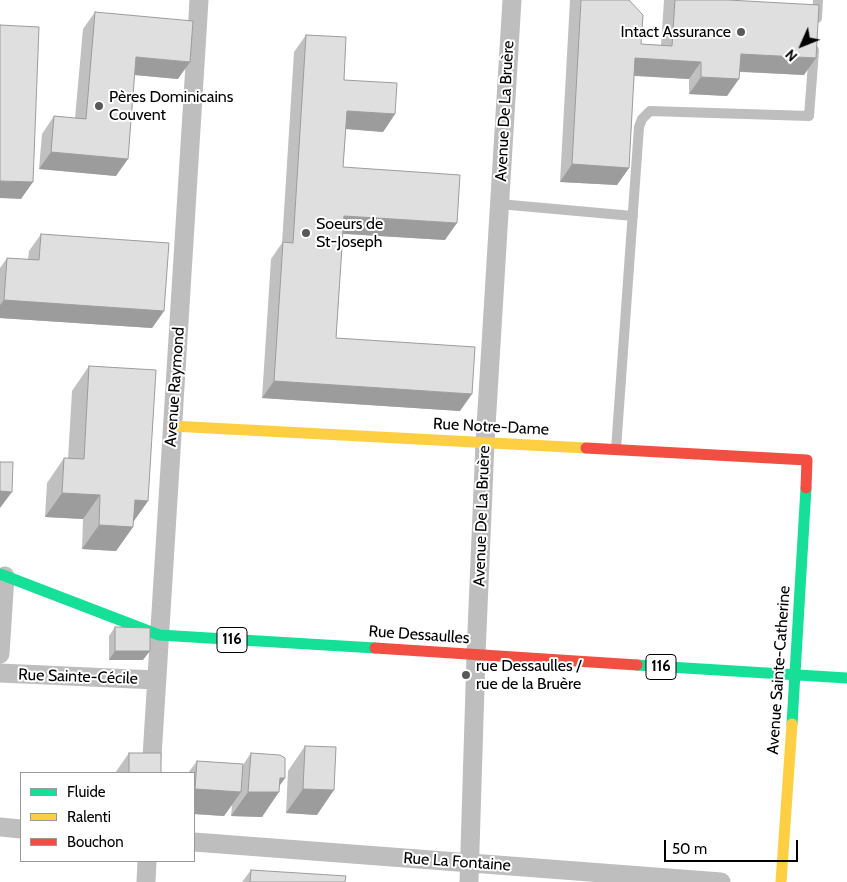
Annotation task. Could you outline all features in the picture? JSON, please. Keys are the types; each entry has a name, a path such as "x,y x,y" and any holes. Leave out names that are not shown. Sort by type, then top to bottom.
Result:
{"street":[{"name":"Avenue Raymond","path":"151,772 199,0"},
{"name":"Avenue De La Bruère","path":"469,882 485,443 512,0"},
{"name":"Rue Notre-Dame","path":"172,426 807,460"},
{"name":"Avenue Sainte-Catherine","path":"781,882 796,675 807,460"},
{"name":"Rue Dessaulles","path":"2,575 159,635 847,678"},
{"path":"0,654 2,575"},
{"name":"Rue Sainte-Cécile","path":"0,674 156,680"},
{"path":"0,827 20,829"},
{"name":"Rue La Fontaine","path":"195,842 721,882"},
{"path":"146,882 147,862"}],"lane":[{"path":"616,450 632,216 639,127 642,119 650,112 809,116 818,0"},
{"path":"499,204 632,216"}],"building":[{"path":"581,0 629,0 643,15 641,44 672,46 675,0 728,0 819,5 816,58 741,54 739,79 701,77 701,62 635,58 629,168 572,164"},
{"name":"Pères Dominicains Couvent","path":"95,12 193,21 190,62 136,57 128,159 51,152 54,116 86,119"},
{"path":"0,25 39,27 33,182 0,181"},
{"path":"306,35 346,37 344,80 397,83 395,114 347,111 343,167 460,175 457,223 344,216 336,338 475,347 472,394 274,381 283,242 293,243"},
{"path":"41,234 169,243 164,311 4,300 7,258 39,260"},
{"path":"89,366 156,370 148,501 135,500 133,527 99,525 100,495 62,493 64,458 84,459"},
{"path":"0,462 13,462 12,492 0,491"},
{"path":"115,627 150,628 150,651 115,651"},
{"path":"305,746 336,747 334,790 303,789"},
{"path":"129,753 161,753 161,772 129,772"},
{"path":"251,753 280,755 285,758 285,778 280,778 279,792 248,792"},
{"path":"197,761 243,764 241,792 195,789"},
{"path":"251,870 346,876 345,882 250,882"}],"traffic: fast":[{"path":"792,724 806,488"},
{"path":"0,574 159,635 375,648"},
{"path":"637,665 847,678"}],"traffic: slow":[{"path":"172,426 586,448"},
{"path":"781,882 792,724"}],"traffic: jam":[{"path":"586,448 807,460 806,488"},
{"path":"375,648 637,665"}],"place":[{"name":"Intact Assurance","path":"741,32"},
{"name":"Pères Dominicains Couvent","path":"99,106"},
{"name":"Soeurs de St-Joseph","path":"306,233"},
{"name":"rue Dessaulles / rue de la Bruère","path":"466,675"}]}
